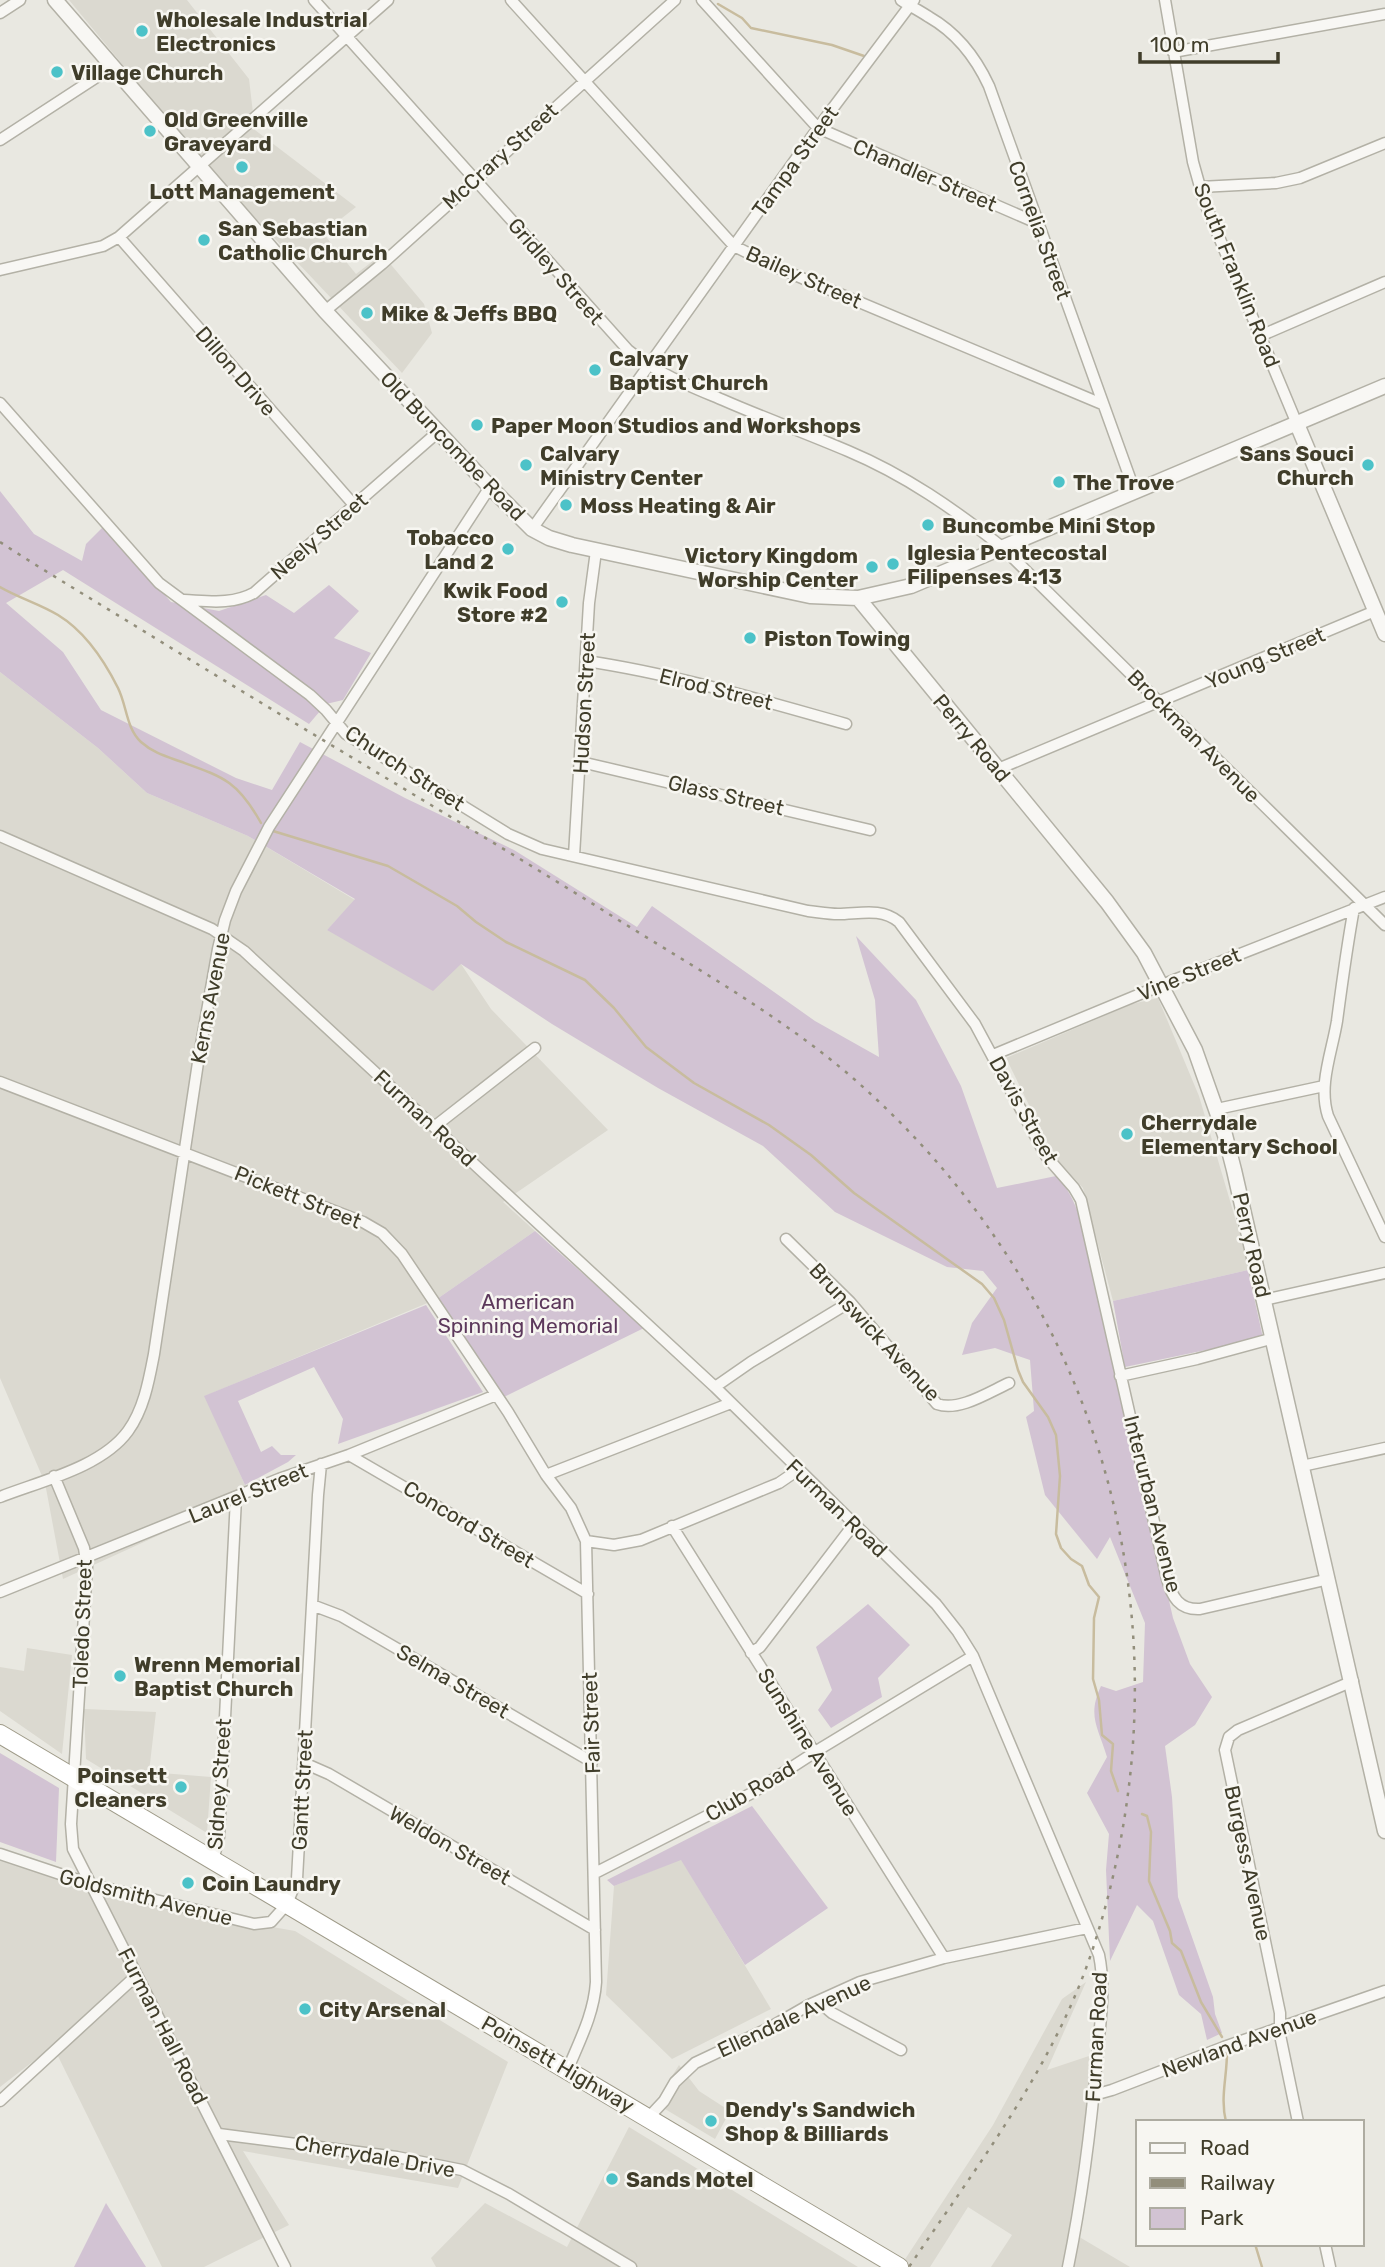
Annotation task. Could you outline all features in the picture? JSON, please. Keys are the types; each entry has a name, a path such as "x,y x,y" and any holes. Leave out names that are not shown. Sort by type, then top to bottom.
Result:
{"highway":[{"name":"Poinsett Highway","path":"0,1734 893,2264"}],"street":[{"path":"0,13 20,0"},
{"name":"Gridley Street","path":"314,0 628,350 649,365 692,387 847,450 897,474 946,504 1002,547"},
{"path":"0,270 103,246 119,237 388,0"},
{"name":"Bailey Street","path":"511,0 734,246 778,268 1102,404"},
{"name":"McCrary Street","path":"325,311 382,264 675,0"},
{"name":"Chandler Street","path":"702,0 818,128 1037,223"},
{"name":"South Franklin Road","path":"1165,0 1193,162 1200,187 1297,424"},
{"name":"Old Buncombe Road","path":"59,1 112,67 325,311 532,529 556,541 784,591 858,598 911,586 1385,386"},
{"name":"Tampa Street","path":"532,529 908,2"},
{"name":"Cornelia Street","path":"908,2 948,31 980,66 1135,492"},
{"path":"1173,52 1385,14"},
{"path":"0,140 112,67"},
{"path":"1200,187 1276,183 1300,178 1385,143"},
{"name":"Dillon Drive","path":"119,237 354,505"},
{"path":"1260,336 1385,282"},
{"name":"Church Street","path":"0,403 147,571 172,594 184,600 210,623 310,695 346,734 508,834 542,849 808,911 838,914 883,913"},
{"path":"1297,424 1385,634"},
{"name":"Neely Street","path":"184,600 227,601 246,598 254,593 438,432"},
{"name":"Kerns Avenue","path":"0,1497 93,1460 111,1449 129,1430 141,1407 154,1354 183,1152 222,935 229,911 249,862 269,827 490,487"},
{"name":"Brockman Avenue","path":"1002,547 1159,702 1359,907 1385,925"},
{"name":"Hudson Street","path":"574,856 596,551"},
{"name":"Perry Road","path":"858,598 1108,902 1144,953 1195,1050 1217,1110 1234,1170 1384,1822"},
{"name":"Young Street","path":"998,769 1376,611"},
{"name":"Elrod Street","path":"586,661 631,667 707,685 846,724"},
{"name":"Glass Street","path":"581,762 870,830"},
{"name":"Furman Road","path":"0,836 212,929 276,979 715,1387 936,1604 958,1632 973,1656 1099,1955 1102,1977 1094,2095 1069,2267"},
{"name":"Vine Street","path":"993,1055 1385,897"},
{"path":"1359,907 1345,956 1337,1021 1324,1086 1324,1102 1328,1116 1385,1237"},
{"name":"Davis Street","path":"883,913 899,922 957,997 993,1055 1046,1156 1081,1200 1120,1376"},
{"path":"434,1127 535,1048"},
{"name":"Pickett Street","path":"0,1082 363,1222 382,1233 402,1254 496,1395"},
{"path":"1217,1110 1324,1086"},
{"name":"Brunswick Avenue","path":"786,1239 850,1302 937,1404 946,1407 958,1405 1009,1383"},
{"path":"1264,1300 1385,1273"},
{"path":"715,1387 850,1302"},
{"path":"1120,1376 1198,1359 1274,1338"},
{"name":"Interurban Avenue","path":"1120,1376 1167,1579 1178,1603 1189,1609 1199,1609 1329,1579"},
{"name":"Laurel Street","path":"0,1592 496,1395"},
{"name":"Fair Street","path":"496,1395 546,1475 571,1508 586,1541 595,1873 594,2001 567,2071"},
{"path":"546,1475 731,1403"},
{"path":"1302,1466 1385,1448"},
{"name":"Concord Street","path":"349,1455 588,1594"},
{"name":"Gantt Street","path":"287,1904 297,1879 321,1464"},
{"path":"586,1541 608,1545 630,1542 779,1483 798,1470"},
{"name":"Toledo Street","path":"54,1476 87,1558 75,1779"},
{"name":"Sidney Street","path":"213,1861 219,1838 236,1498"},
{"path":"751,1653 760,1647 855,1524"},
{"name":"Sunshine Avenue","path":"672,1527 944,1958"},
{"name":"Selma Street","path":"312,1605 341,1616 592,1762"},
{"name":"Club Road","path":"595,1873 751,1793 973,1656"},
{"name":"Burgess Avenue","path":"1298,2120 1280,2035 1281,2026 1229,1777 1226,1745 1229,1737 1238,1730 1353,1681"},
{"name":"Weldon Street","path":"304,1763 329,1774 595,1930"},
{"name":"Furman Hall Road","path":"75,1779 71,1840 76,1859 285,2267"},
{"name":"Goldsmith Avenue","path":"0,1854 90,1884 258,1924 271,1922 287,1904"},
{"name":"Ellendale Avenue","path":"649,2118 664,2101 675,2082 695,2063 860,1982 944,1958 1087,1928"},
{"path":"0,2101 137,1975"},
{"name":"Newland Avenue","path":"1094,2095 1385,1991"},
{"path":"818,2001 832,2013 901,2050"},
{"name":"Cherrydale Drive","path":"219,2134 397,2157 462,2170 509,2194 631,2267"},
{"path":"1325,2246 1330,2267"}],"shaded area":[{"path":"69,0 187,0 249,79 255,130 356,207 323,233 356,274 382,254 424,304 432,333 402,373 209,169"},
{"path":"0,672 98,748 147,793 248,836 355,900 327,930 461,964 491,1009 608,1130 503,1202 535,1231 437,1299 205,1396 249,1494 63,1579 45,1483 0,1378"},
{"name":"Cherrydale Elementary School","path":"1158,998 1199,1096 1248,1270 1113,1301 1083,1188 1054,1156 1006,1058 1132,1004"},
{"path":"27,1648 72,1655 62,1754 0,1711 0,1667 24,1671"},
{"path":"84,1709 156,1712 149,1772 211,1777 207,1833 86,1759"},
{"path":"0,1848 115,1899 295,1931 508,2062 458,2188 243,2151 289,2225 204,2267 162,2267 53,2046 0,2087"},
{"path":"681,1859 771,2009 672,2059 606,1995 614,1886"},
{"path":"1086,1982 1047,2070 1098,2053 1076,2235 1130,2267 991,2267 1012,2235 968,2207 930,2267 900,2267 993,2125 1062,1999"},
{"path":"679,2065 699,2091 730,2111 715,2139 655,2103"},
{"path":"629,2127 858,2267 436,2267 431,2258 485,2203 567,2247"}],"green space":[{"path":"0,491 34,534 82,561 86,544 104,526 171,602 219,611 266,595 294,613 329,585 359,611 334,638 371,653 343,700 326,704 309,724 63,570 6,603 63,652 101,710 236,778 272,790 300,742 405,798 514,850 637,927 652,906 815,1021 879,1057 875,1000 856,936 916,1000 961,1086 997,1188 1056,1176 1063,1184 1075,1204 1091,1260 1173,1618 1190,1664 1212,1697 1195,1725 1165,1746 1172,1797 1178,1897 1213,1997 1215,2014 1222,2033 1207,2040 1201,2014 1179,1995 1153,1921 1137,1905 1110,1961 1106,1870 1109,1834 1087,1793 1107,1757 1094,1714 1101,1686 1116,1691 1143,1682 1145,1623 1110,1537 1097,1559 1045,1495 1026,1417 1034,1411 1030,1360 995,1348 962,1355 972,1323 997,1288 983,1271 947,1267 835,1212 763,1146 658,1088 552,1024 461,964 433,991 327,930 355,899 248,836 147,793 98,748 0,672"},
{"name":"American Spinning Memorial","path":"535,1231 644,1328 502,1398 437,1299"},
{"path":"1248,1270 1263,1338 1125,1367 1113,1301"},
{"path":"426,1305 483,1392 338,1444 343,1419 314,1367 238,1401 261,1452 272,1446 281,1455 296,1455 245,1485 204,1396"},
{"path":"868,1604 910,1645 878,1678 882,1697 831,1728 818,1710 832,1690 816,1647"},
{"path":"0,1753 59,1788 56,1862 0,1842"},
{"path":"752,1806 828,1908 745,1965 681,1860 614,1886 607,1880"},
{"path":"106,2203 146,2267 74,2267"}],"waterway":[{"path":"718,4 742,18 751,28 832,45 864,56"},
{"path":"0,587 58,615 86,638 113,678 132,730 141,742 159,753 228,782 244,797 261,823"},
{"path":"273,831 388,866 457,906 506,942 585,980 614,1008 646,1047 694,1083 769,1125 811,1155 854,1193 982,1284 994,1298 1004,1320 1023,1382 1048,1417 1056,1435 1060,1476 1056,1534 1061,1548 1082,1566 1089,1585 1099,1597 1094,1618 1093,1679 1099,1700 1102,1735 1113,1744 1111,1771 1118,1791"},
{"path":"1142,1814 1147,1816 1151,1832 1149,1881 1170,1931 1172,1943 1181,1951 1201,2002 1222,2037"},
{"path":"1226,2120 1227,2052"},
{"path":"1256,2246 1262,2267"}],"railway":[{"path":"0,542 698,969 763,1010 825,1055 854,1079 940,1166 1011,1262 1066,1365 1106,1474 1129,1588 1135,1705 1124,1823 1095,1942 1060,2029 1014,2111 909,2267"}],"place":[{"name":"Wholesale Industrial Electronics","path":"142,31"},
{"name":"Village Church","path":"57,72"},
{"name":"Old Greenville Graveyard","path":"150,131"},
{"name":"Lott Management","path":"242,167"},
{"name":"San Sebastian Catholic Church","path":"204,240"},
{"name":"Mike & Jeffs BBQ","path":"367,313"},
{"name":"Calvary Baptist Church","path":"595,370"},
{"name":"Paper Moon Studios and Workshops","path":"477,425"},
{"name":"Calvary Ministry Center","path":"526,465"},
{"name":"Sans Souci Church","path":"1368,465"},
{"name":"The Trove","path":"1059,482"},
{"name":"Moss Heating & Air","path":"566,505"},
{"name":"Buncombe Mini Stop","path":"928,525"},
{"name":"Tobacco Land 2","path":"508,549"},
{"name":"Iglesia Pentecostal Filipenses 4:13","path":"893,564"},
{"name":"Victory Kingdom Worship Center","path":"872,567"},
{"name":"Kwik Food Store #2","path":"562,602"},
{"name":"Piston Towing","path":"750,638"},
{"name":"Cherrydale Elementary School","path":"1127,1134"},
{"name":"Wrenn Memorial Baptist Church","path":"120,1676"},
{"name":"Poinsett Cleaners","path":"181,1787"},
{"name":"Coin Laundry","path":"188,1883"},
{"name":"City Arsenal","path":"305,2009"},
{"name":"Dendy's Sandwich Shop & Billiards","path":"711,2121"},
{"name":"Sands Motel","path":"612,2179"}]}
